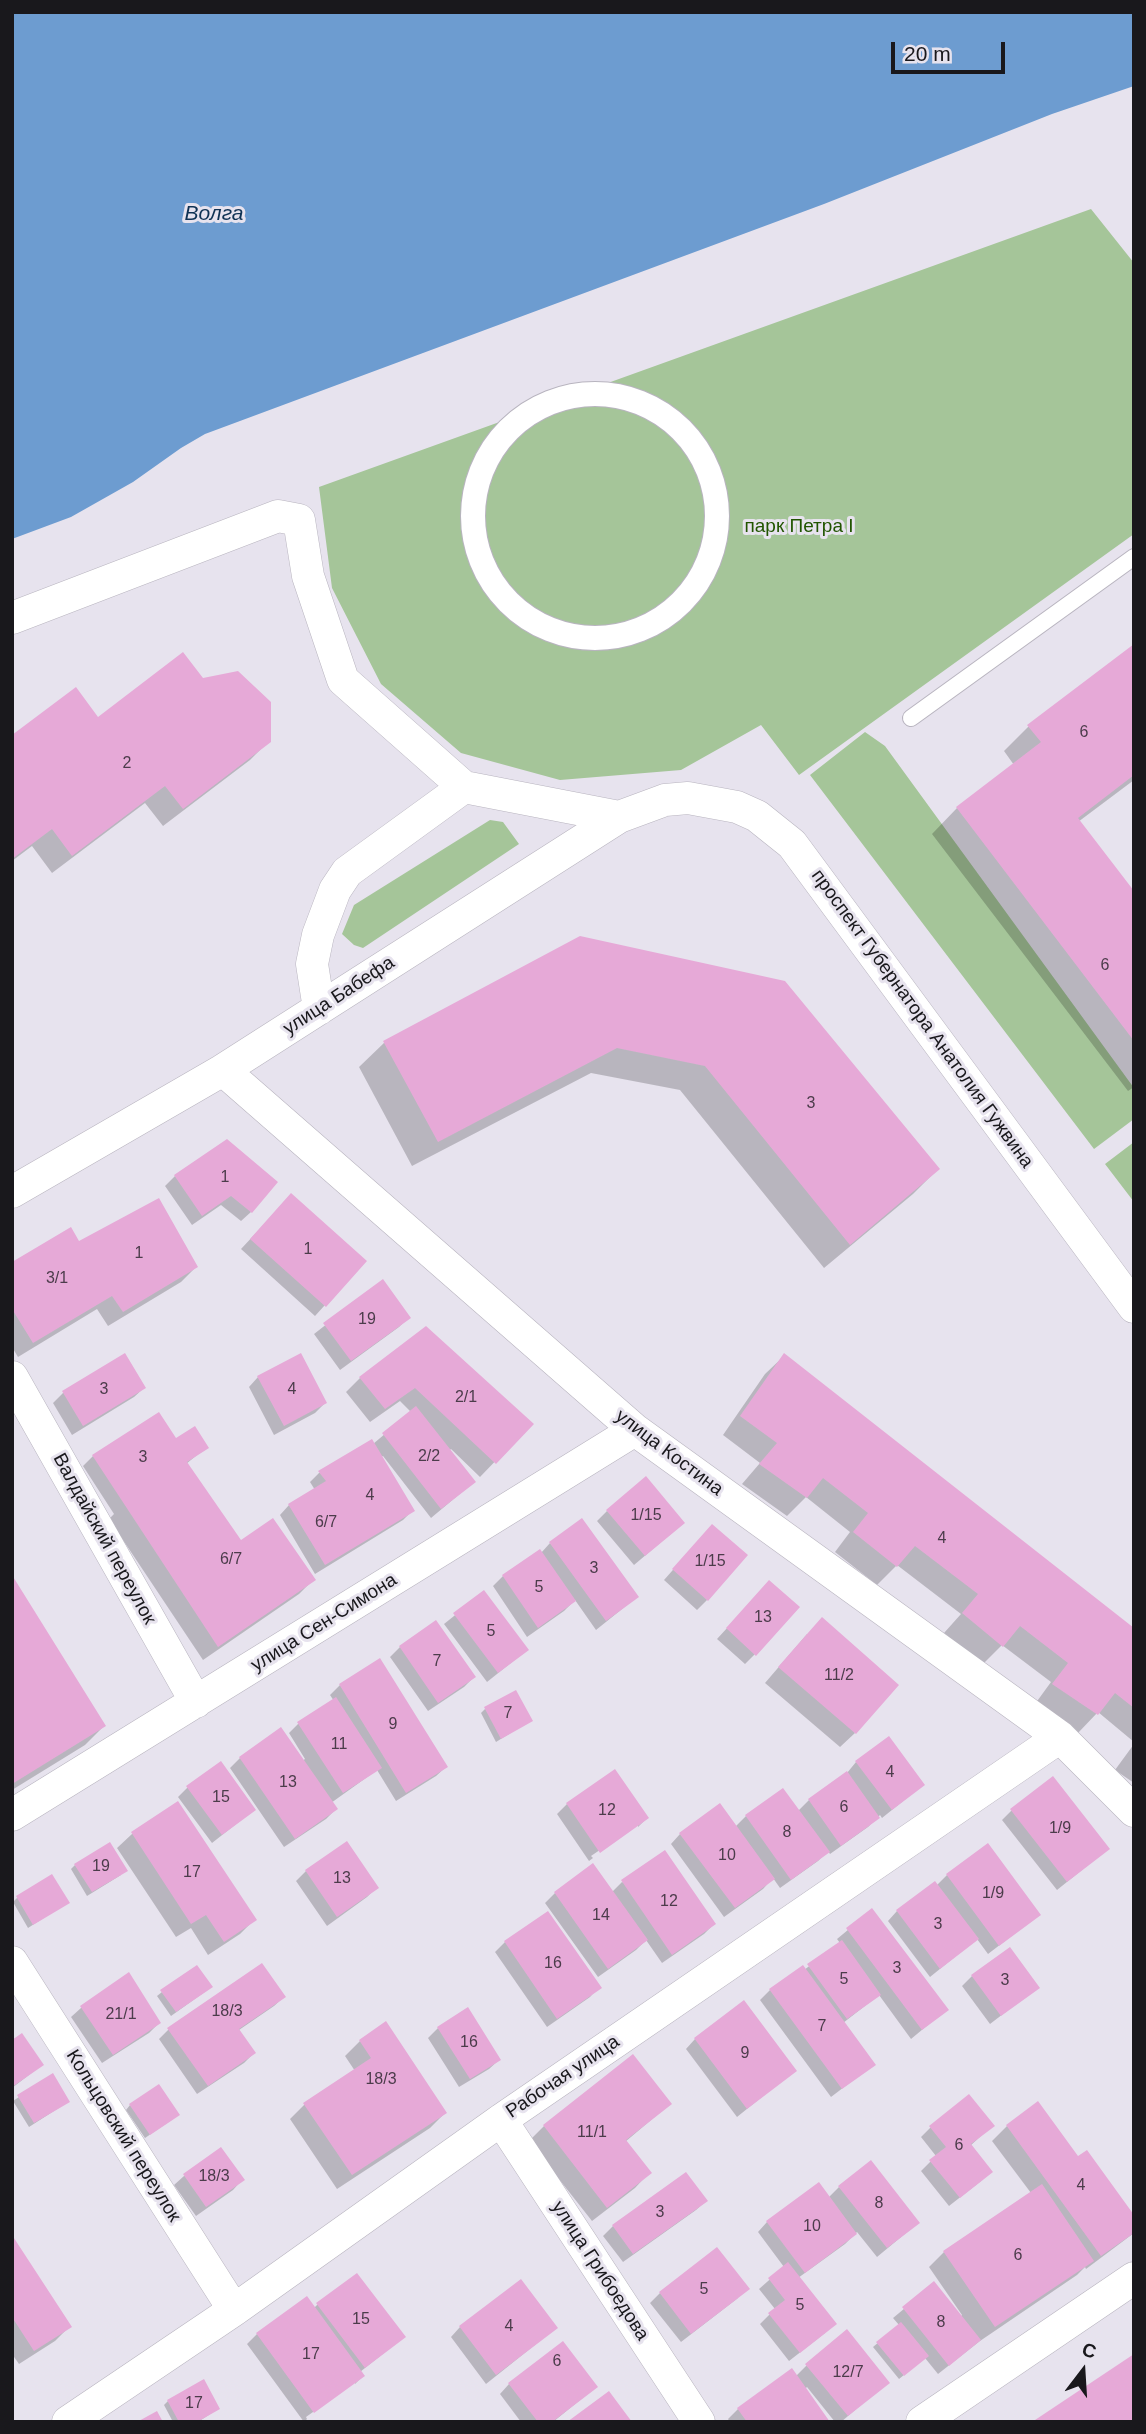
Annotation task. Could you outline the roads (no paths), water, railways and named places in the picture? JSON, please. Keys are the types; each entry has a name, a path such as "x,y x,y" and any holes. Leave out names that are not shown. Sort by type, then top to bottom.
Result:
{"street":[{"path":"577,393 640,400 691,437 716,486 718,532 703,577 671,612 627,635 578,638 552,631 529,620 495,589 477,553 472,503 486,456 519,417 577,393"},
{"path":"12,618 278,516 299,520 308,576 343,680 464,787 619,817"},
{"path":"318,1009 312,964 335,890 347,872 464,787"},
{"name":"проспект Губернатора Анатолия Гужвина","path":"665,800 688,798 737,807 757,816 792,844 1134,1307"},
{"name":"улица Бабефа","path":"12,1192 223,1070 619,817 665,800"},
{"name":"улица Костина","path":"223,1070 635,1430 1060,1737 1134,1811"},
{"name":"Валдайский переулок","path":"12,1377 196,1702"},
{"name":"улица Сен-Симона","path":"12,1815 635,1430"},
{"name":"Рабочая улица","path":"68,2422 234,2310 501,2120 1060,1737"},
{"name":"Кольцовский переулок","path":"12,1962 234,2310"},
{"name":"улица Грибоедова","path":"501,2120 699,2422"},
{"path":"922,2422 1134,2278"}],"lane":[{"path":"911,718 1134,557"}],"water":[{"name":"Волга","path":"12,12 1134,12 1134,86 1052,114 824,204 205,434 133,482 71,517 12,539"}],"park label":[{"name":"парк Петра I","path":"799,527"}]}
